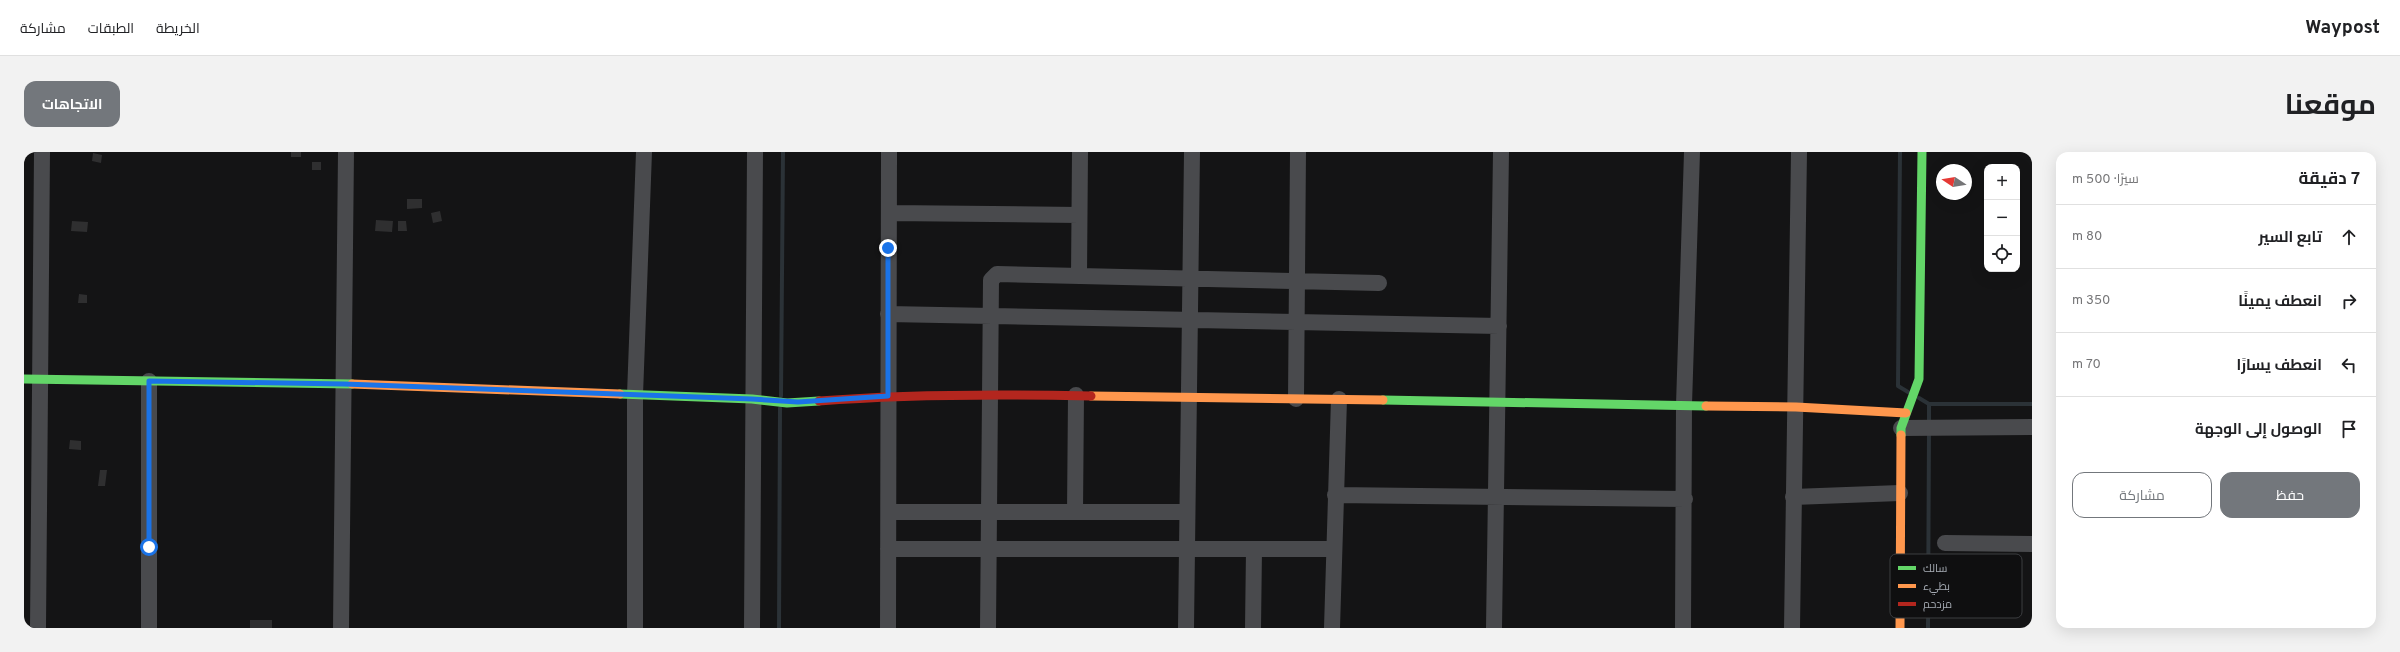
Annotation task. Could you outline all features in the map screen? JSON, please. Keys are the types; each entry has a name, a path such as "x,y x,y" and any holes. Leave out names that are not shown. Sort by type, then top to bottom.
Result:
{"street":[{"path":"38,628 42,152"},
{"path":"341,628 346,152"},
{"path":"635,628 635,395 644,152"},
{"path":"752,628 752,399 755,152"},
{"path":"888,628 889,152"},
{"path":"1079,276 1080,152"},
{"path":"1186,628 1186,512 1192,152"},
{"path":"1296,399 1298,152"},
{"path":"1494,628 1501,152"},
{"path":"1683,628 1685,499 1684,405 1692,152"},
{"path":"1792,628 1799,152"},
{"path":"1900,554 1901,428 1919,379 1922,152"},
{"path":"889,213 1080,215"},
{"path":"988,628 991,280 997,274 1379,283"},
{"path":"888,314 1499,326"},
{"path":"24,379 344,384 798,402 888,396 990,394 1796,407 1906,413"},
{"path":"148,628 149,381"},
{"path":"1075,512 1076,395"},
{"path":"1332,628 1333,549 1339,399"},
{"path":"1901,428 2032,427"},
{"path":"1793,497 1900,493"},
{"path":"1335,495 1685,499"},
{"path":"889,512 1186,512"},
{"path":"1945,543 2032,544"},
{"path":"888,549 1333,549"},
{"path":"1253,628 1254,549"}],"building":[{"path":"291,152 301,152 301,157 291,157"},
{"path":"93,153 102,155 101,163 92,161"},
{"path":"312,162 321,162 321,170 312,170"},
{"path":"407,199 422,199 422,208 407,209"},
{"path":"440,211 442,221 433,223 431,213"},
{"path":"376,220 393,221 392,232 375,231"},
{"path":"72,221 88,222 87,232 71,231"},
{"path":"398,221 406,221 407,231 398,231"},
{"path":"79,294 87,295 87,303 78,303"},
{"path":"70,440 81,441 81,450 69,449"},
{"path":"100,470 107,470 105,486 98,486"},
{"path":"250,620 272,620 272,628 250,628"}],"waterway":[{"path":"781,396 783,152"},
{"path":"1900,152 1898,386 1908,392"},
{"path":"1919,398 1929,404 1929,424"},
{"path":"1929,404 2032,404"},
{"path":"779,628 780,408"},
{"path":"1928,554 1929,430"},
{"path":"1928,618 1928,628"}],"traffic: fast":[{"path":"1901,435 1901,428 1919,379 1922,152"},
{"path":"24,379 352,384"},
{"path":"620,394 752,399 787,403 819,401"},
{"path":"1383,400 1706,406"}],"traffic: slow":[{"path":"352,384 620,394"},
{"path":"1091,396 1383,400"},
{"path":"1706,406 1796,407 1906,413"},
{"path":"1900,554 1901,435"},
{"path":"1900,618 1900,628"}],"traffic: jam":[{"path":"819,401 955,395 1091,396"}],"route":[{"path":"149,547 149,381 344,384 752,399 787,403 888,396 888,248"}]}
